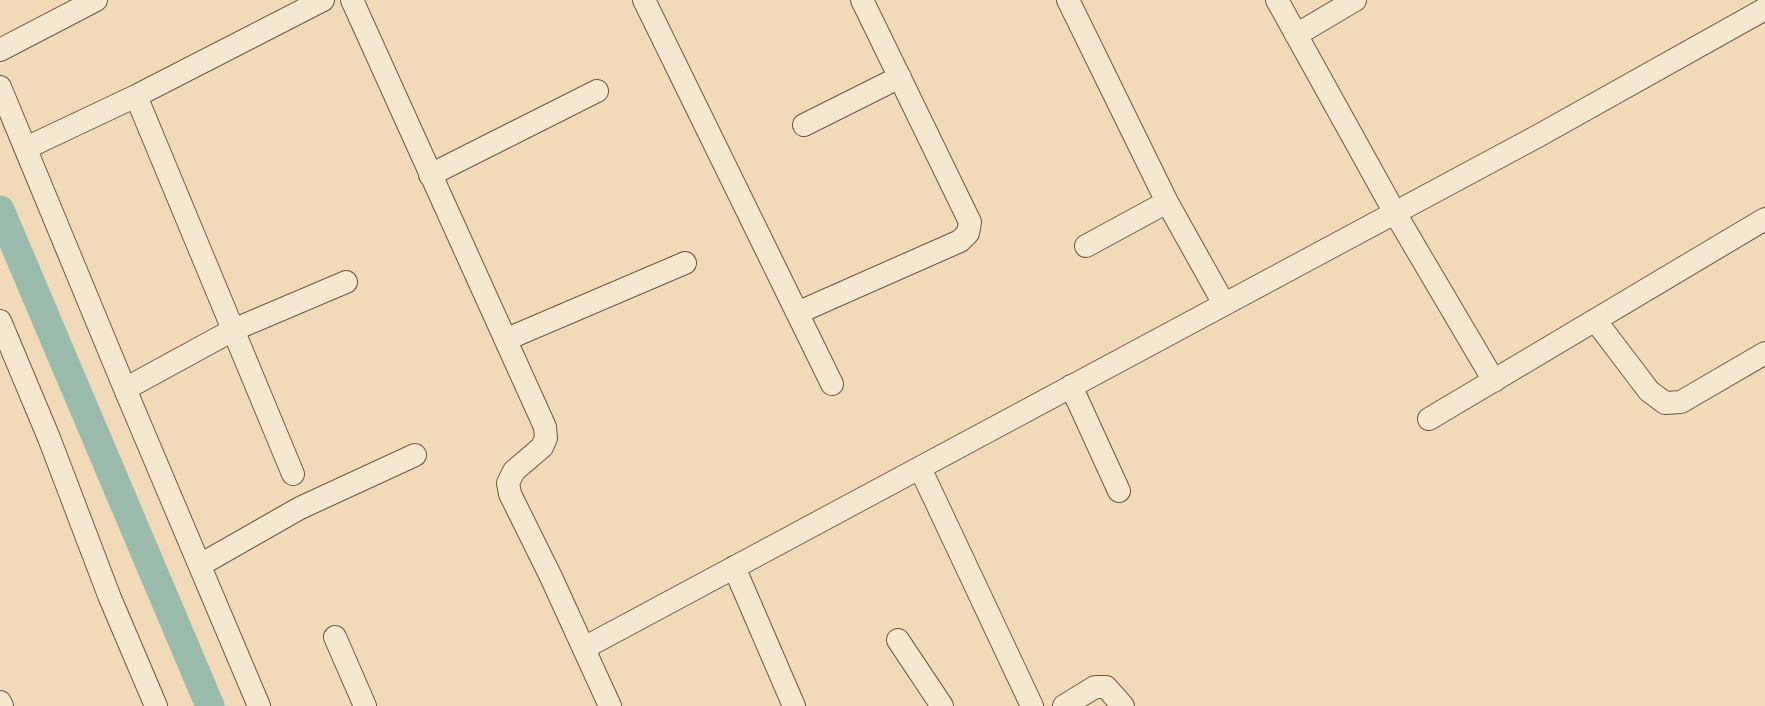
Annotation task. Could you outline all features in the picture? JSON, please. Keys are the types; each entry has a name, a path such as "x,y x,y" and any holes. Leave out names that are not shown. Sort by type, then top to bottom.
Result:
{"street":[{"path":"0,50 96,0"},
{"path":"352,0 430,175 507,339 545,427 546,438 542,446 514,472 508,483 510,494 584,648 610,706"},
{"path":"644,0 832,384"},
{"path":"797,313 960,241 968,233 970,222 862,0"},
{"path":"1068,0 1167,202 1224,304"},
{"path":"1277,0 1395,213 1494,381"},
{"path":"1296,35 1355,0"},
{"path":"26,148 136,96 313,2"},
{"path":"584,648 1538,136 1765,9"},
{"path":"804,125 900,77"},
{"path":"0,87 125,389 259,706"},
{"path":"430,175 597,91"},
{"path":"136,96 293,474"},
{"path":"1086,246 1167,202"},
{"path":"1429,420 1595,320 1764,223"},
{"path":"507,339 685,263"},
{"path":"125,389 233,330 346,282"},
{"path":"1595,320 1649,391 1665,403 1681,402 1765,353"},
{"path":"0,321 49,438 110,598 156,706"},
{"path":"1072,386 1119,491"},
{"path":"200,566 300,508 415,455"},
{"path":"920,468 1032,706"},
{"path":"734,567 794,706"},
{"path":"335,637 365,706"},
{"path":"898,640 942,706"},
{"path":"1064,706 1095,687 1106,687 1123,706"},
{"path":"0,702 2,706"}],"waterway":[{"path":"0,210 210,706"}]}
